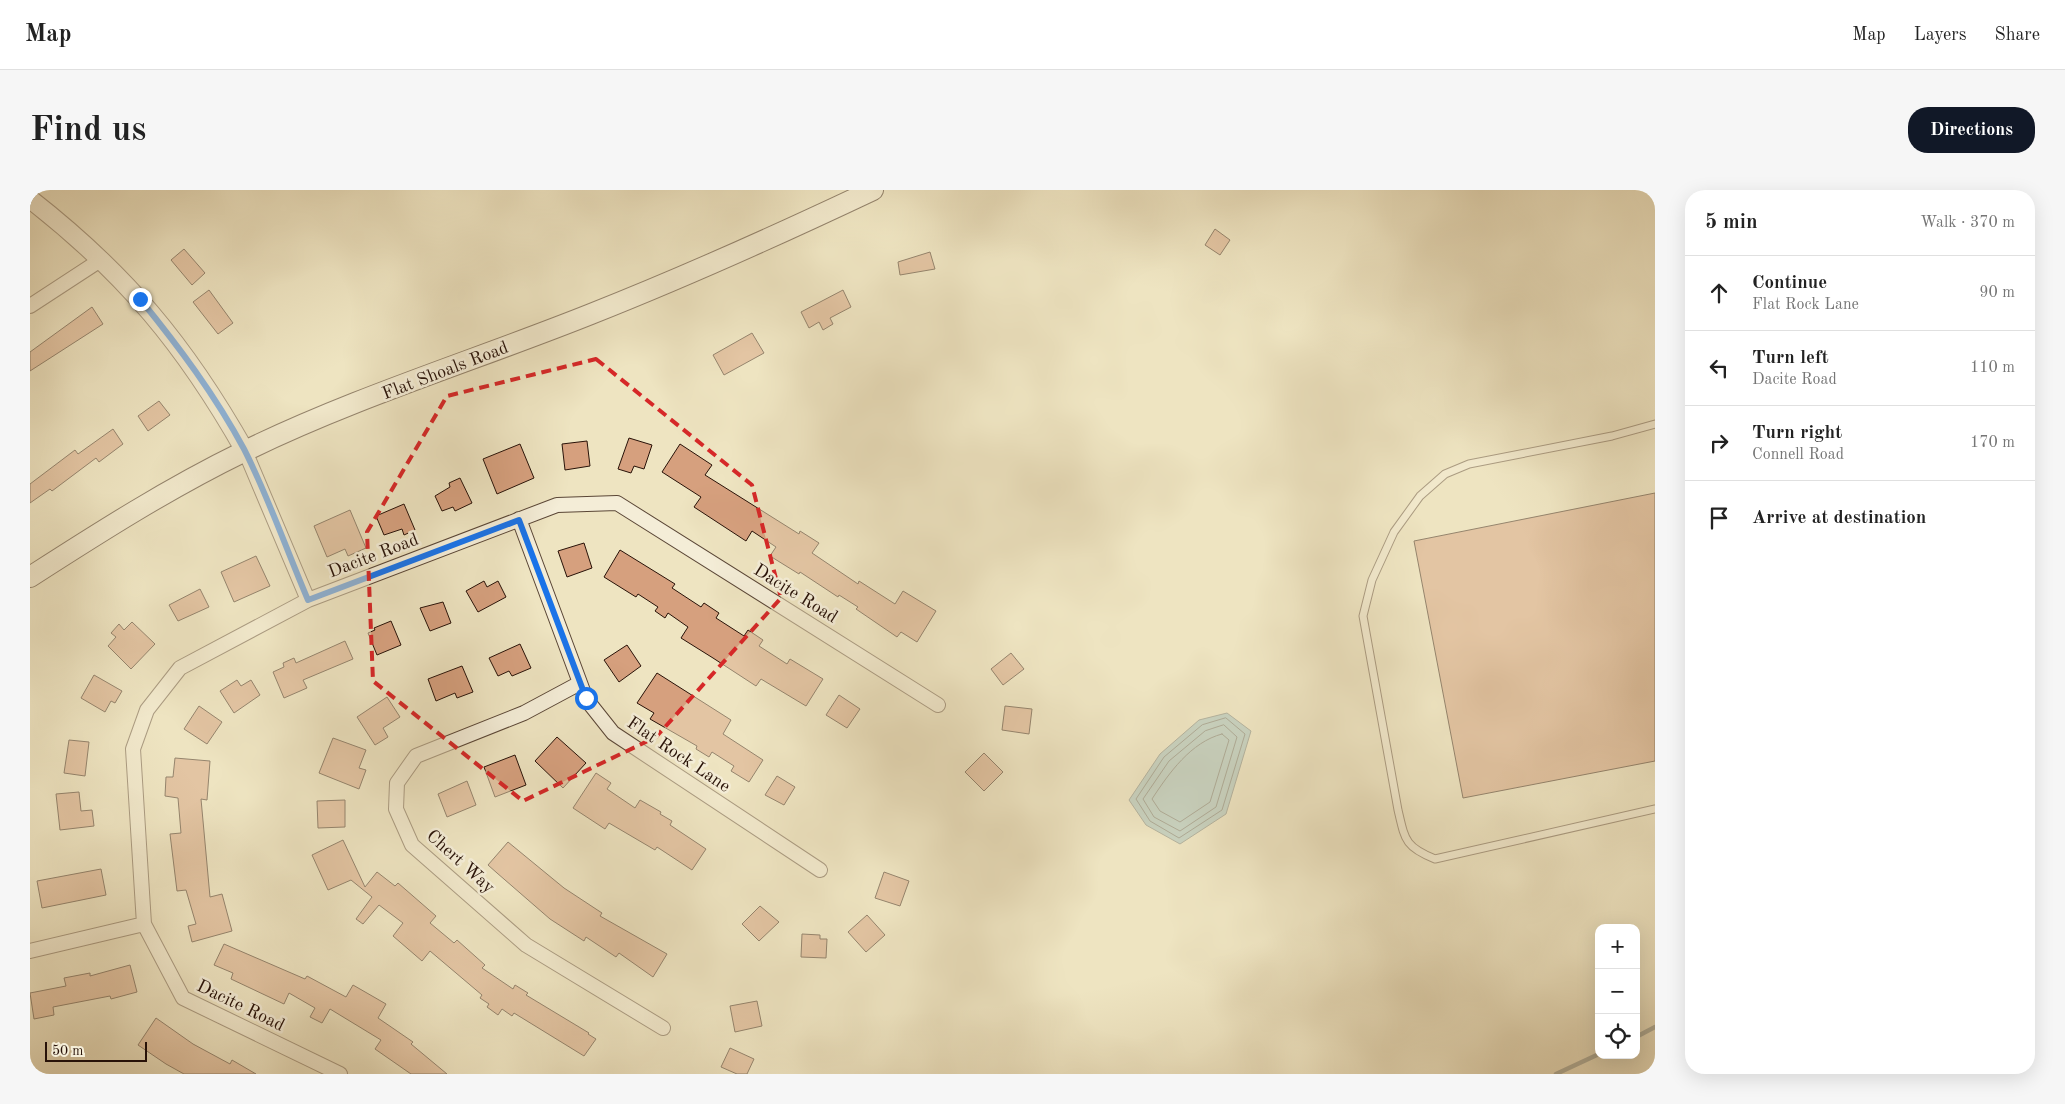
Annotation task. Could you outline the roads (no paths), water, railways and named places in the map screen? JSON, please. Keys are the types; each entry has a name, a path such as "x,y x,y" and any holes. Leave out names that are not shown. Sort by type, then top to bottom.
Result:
{"main road":[{"name":"Flat Shoals Road","path":"30,577 125,516 181,483 244,451 316,420 617,304 731,256 873,190"}],"street":[{"path":"30,199 102,259 140,299 179,346 214,397 244,451 308,600"},
{"path":"30,306 102,259"},
{"name":"Dacite Road","path":"340,1074 183,998 144,924 133,749 147,710 180,668 308,600 557,504 617,503 938,705"},
{"name":"Flat Rock Lane","path":"519,520 586,698 613,733 820,870"},
{"name":"Chert Way","path":"580,683 524,712 416,756 397,783 396,809 412,844 526,945 662,1028"},
{"path":"30,952 144,924"}],"lane":[{"path":"1655,424 1612,436 1494,458 1469,464 1445,474 1420,496 1394,532 1372,580 1363,616 1398,810 1404,835 1414,850 1435,859 1655,809"}],"water":[{"path":"1227,713 1251,731 1226,814 1180,844 1146,825 1129,800 1160,754 1199,720"}],"waterway":[{"path":"1640,1035 1655,1027"},
{"path":"1556,1074 1595,1056"}]}
